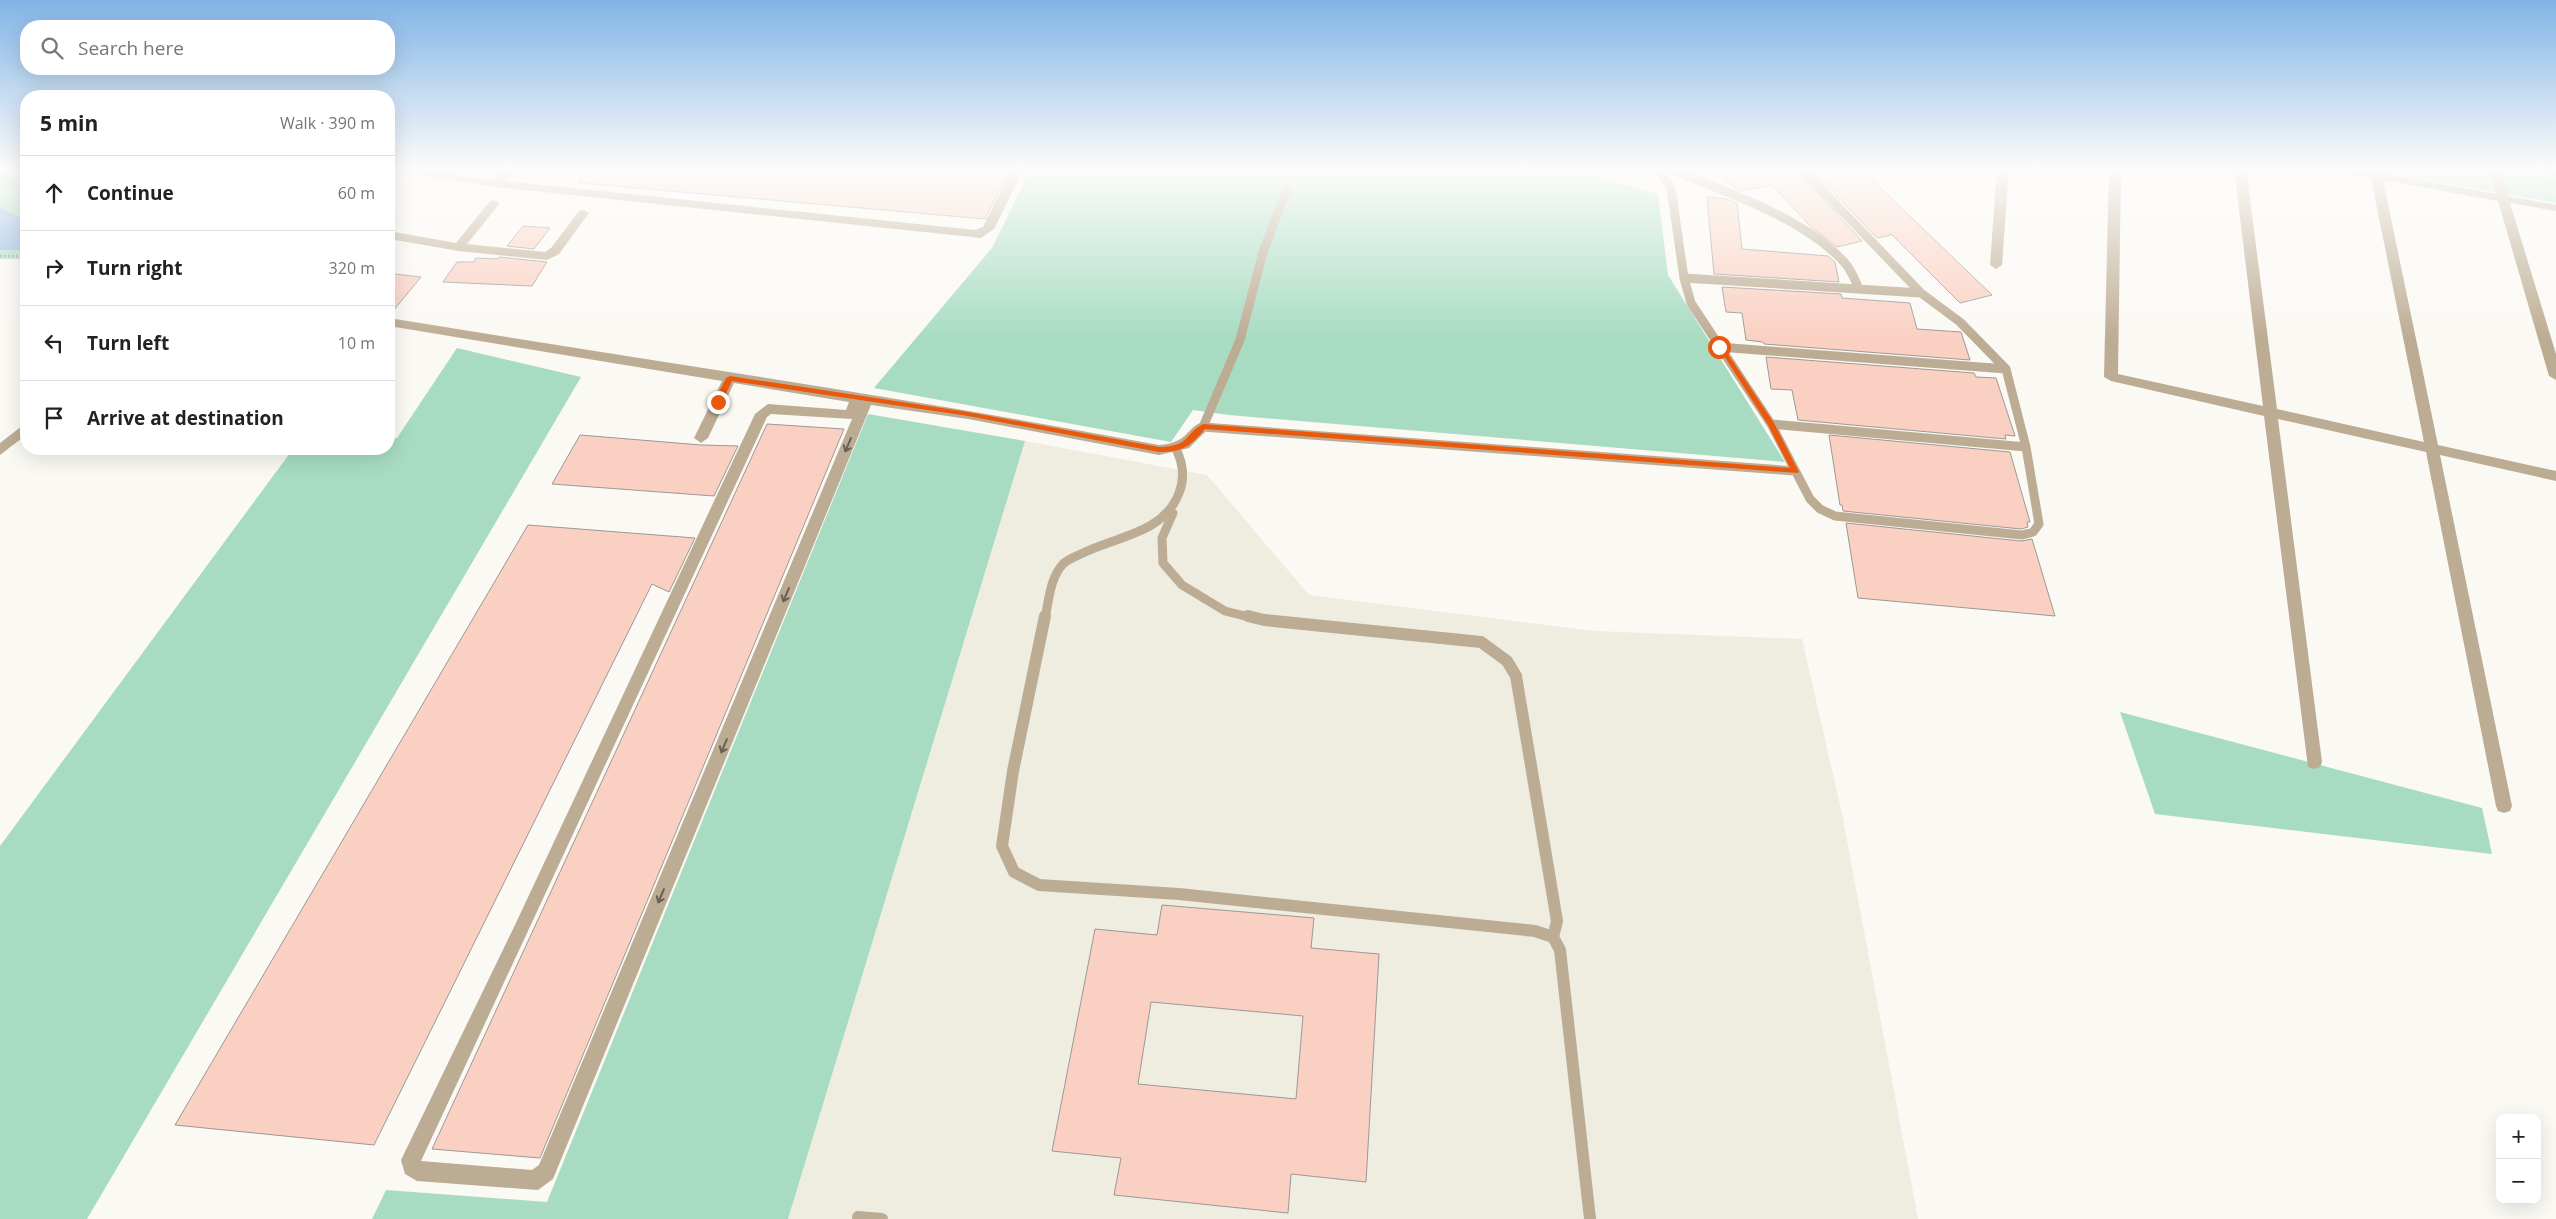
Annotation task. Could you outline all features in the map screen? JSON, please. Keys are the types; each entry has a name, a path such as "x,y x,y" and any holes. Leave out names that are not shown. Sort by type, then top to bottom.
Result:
{"street":[{"path":"459,246 476,225"},
{"path":"395,236 459,246 547,256 555,251 574,225"},
{"path":"893,225 981,234 990,225"},
{"path":"1996,265 1998,225"},
{"path":"2114,225 2111,376 2556,476"},
{"path":"2247,225 2314,762"},
{"path":"2387,225 2504,806"},
{"path":"2512,225 2556,376"},
{"path":"395,323 730,378 859,407"},
{"path":"701,438 730,378"},
{"path":"859,407 546,1172 538,1180 532,1180 417,1171 412,1167 411,1160 520,933 762,414 768,409 859,407 968,414 1159,450 1176,449 1191,441 1203,427"},
{"path":"0,450 20,433"}],"lane":[{"path":"1273,225 1263,252 1240,340 1203,427 1795,472"},
{"path":"1676,225 1684,278 1690,303 1772,424 1810,499 1820,509 1835,516 2022,535 2033,532 2039,524 2026,448 2006,369 1960,322 1921,292 1856,225"},
{"path":"1791,225 1817,238 1845,264 1860,289"},
{"path":"1684,278 1921,292"},
{"path":"1719,347 2006,369"},
{"path":"1772,424 2026,448"},
{"path":"1176,449 1182,461 1184,474 1178,502 1162,538 1163,562 1182,585 1225,611 1264,620 1480,642 1507,661 1516,676 1557,921 1553,938"},
{"path":"1178,502 1165,518 1133,534 1090,548 1064,564 1052,584 1013,772 1002,846 1014,872 1039,885 1178,894 1535,932 1553,938 1560,950 1590,1219"},
{"path":"858,1216 882,1219"}],"path":[{"path":"0,256 20,256"}],"shaded area":[{"path":"1025,441 1207,475 1309,595 1594,631 1802,639 1842,814 1918,1219 788,1219"}],"green space":[{"path":"1003,225 1662,225 1668,275 1785,462 1229,415 1193,410 1171,442 874,388 992,248"},
{"path":"0,250 20,250 20,259 0,259"},
{"path":"457,348 581,377 87,1219 0,1219 0,846 289,455 395,455 395,438 397,438"},
{"path":"868,414 1025,441 788,1219 372,1219 386,1190 547,1202"},
{"path":"2120,712 2482,808 2492,854 2155,814"}],"water":[{"path":"0,225 20,225 20,250 0,250"}],"building":[{"path":"1710,225 1739,225 1742,249 1828,256 1835,262 1839,282 1714,274"},
{"path":"1809,225 1847,225 1862,241 1837,247"},
{"path":"1864,225 1919,225 1992,295 1960,303 1890,233 1891,235 1877,238"},
{"path":"523,226 550,228 534,249 507,246"},
{"path":"499,257 547,262 532,286 443,282 457,262 474,262 476,258 497,259"},
{"path":"395,274 421,277 395,309"},
{"path":"1722,287 1841,294 1842,298 1910,303 1917,329 1961,332 1970,360 1764,344 1763,342 1746,340 1742,313 1726,312"},
{"path":"1766,357 1974,373 1976,377 1996,378 2015,436 2005,435 2006,439 1798,420 1792,390 1771,389"},
{"path":"767,424 844,429 540,1158 432,1149"},
{"path":"580,435 701,445 738,446 714,496 552,484"},
{"path":"1829,435 2010,452 2030,522 2027,522 2028,527 2021,529 1843,511 1842,505 1840,505"},
{"path":"1846,523 2021,541 2032,539 2055,616 1858,598"},
{"path":"528,525 695,538 669,592 652,584 374,1145 175,1125"},
{"path":"1162,905 1314,918 1311,948 1379,954 1366,1182 1291,1174 1288,1213 1114,1195 1121,1158 1052,1151 1095,929 1157,935","holes":["1151,1002 1303,1016 1296,1099 1138,1084"]}],"route":[{"path":"718,402 730,378 968,414 1159,450 1176,449 1191,441 1203,427 1795,472 1772,424 1719,347"}]}
